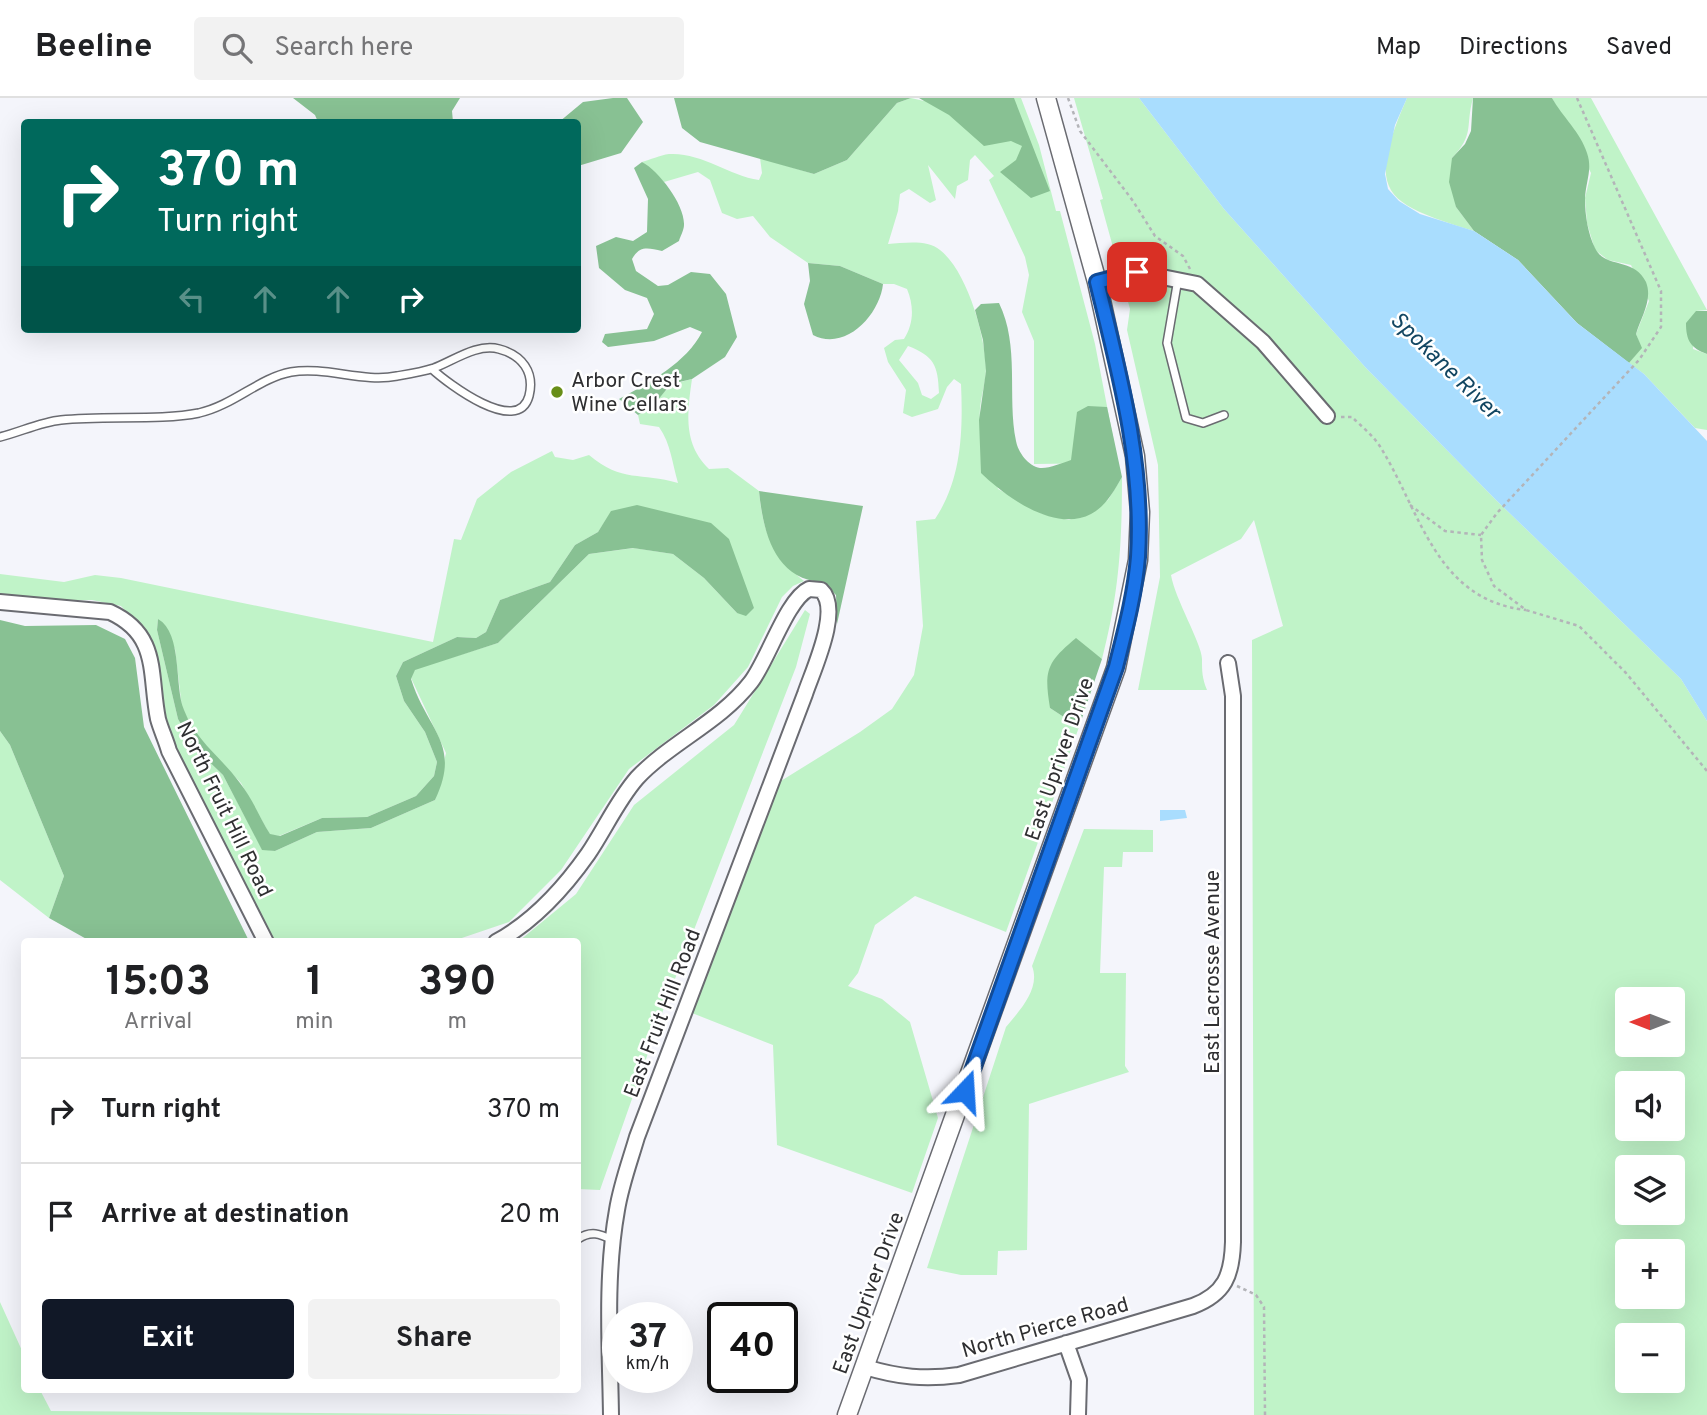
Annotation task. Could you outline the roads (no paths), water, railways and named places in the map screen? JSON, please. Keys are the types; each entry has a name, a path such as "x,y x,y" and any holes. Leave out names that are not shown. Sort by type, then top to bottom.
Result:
{"street":[{"name":"East Upriver Drive","path":"847,1415 1116,667 1138,560 1140,512 1135,456 1097,282 1046,98"},
{"path":"1097,282 1137,272 1197,284 1263,342 1327,416"},
{"name":"East Fruit Hill Road","path":"503,938 541,908 587,855 622,797 638,778 728,707 752,682 774,646 795,600 809,589 821,590 830,606 823,641 637,1137 622,1185 614,1241 610,1316 611,1415"},
{"name":"North Fruit Hill Road","path":"0,602 110,612 125,619 140,635 151,661 159,720 169,751 264,938"},
{"name":"East Lacrosse Avenue","path":"1227,1282 1233,1242 1233,696 1228,663"},
{"name":"North Pierce Road","path":"865,1367 899,1377 933,1379 960,1375 1199,1304 1214,1296 1227,1282"},
{"path":"1066,1343 1079,1380 1078,1415"}],"lane":[{"path":"1178,279 1167,343 1186,418 1203,423 1224,415"},
{"path":"0,437 59,420 198,413 226,405 272,378 293,372 393,377 432,369 475,351 499,349 526,365 531,381 529,395 526,404 515,410 492,407 460,393 432,369"},
{"path":"581,1237 588,1233 599,1233 614,1241"}],"water":[{"name":"Spokane River","path":"1139,98 1407,98 1395,125 1385,174 1388,189 1399,201 1420,214 1474,231 1518,260 1577,323 1644,374 1707,441 1707,721 1681,679 1496,500 1366,368 1224,209"},
{"path":"1160,810 1185,810 1187,818 1160,821"}],"place":[{"name":"Arbor Crest Wine Cellars","path":"557,392"}]}
